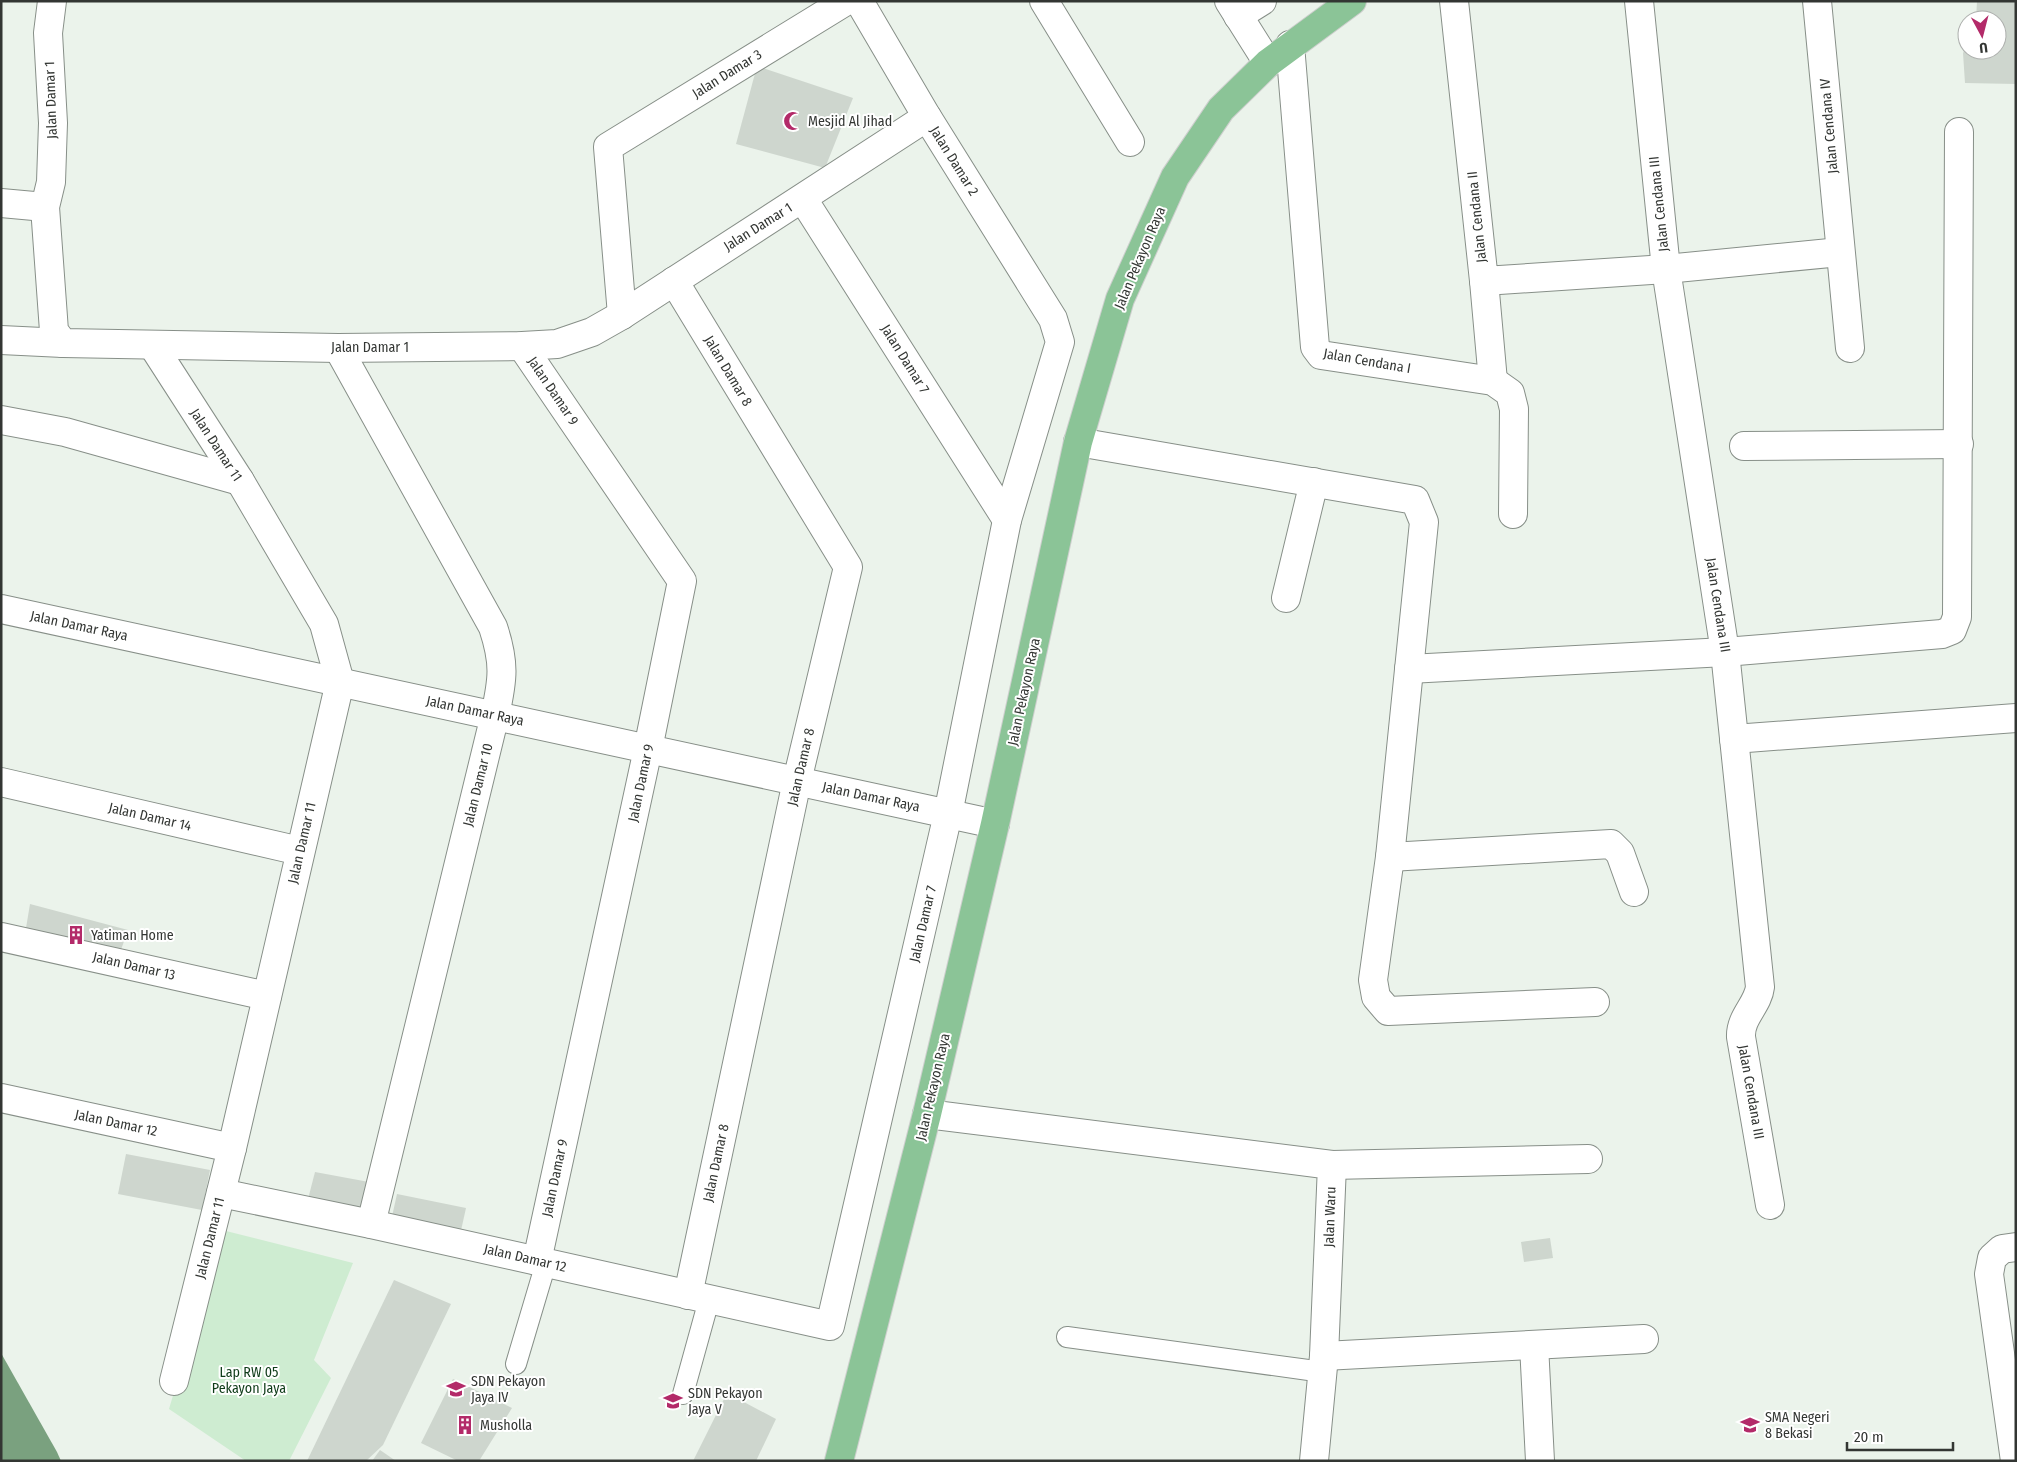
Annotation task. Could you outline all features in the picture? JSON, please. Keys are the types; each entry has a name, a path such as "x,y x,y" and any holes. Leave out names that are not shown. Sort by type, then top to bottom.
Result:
{"main road":[{"name":"Jalan Pekayon Raya","path":"839,1461 927,1114 995,824 1078,442 1120,299 1175,177 1221,109 1268,63 1352,1"}],"street":[{"name":"Jalan Damar 1","path":"52,1 48,33 53,123 51,182 46,207 54,331 63,343 338,348 557,344 592,332 622,315 927,117"},
{"name":"Jalan Damar 3","path":"622,315 608,147 846,1"},
{"name":"Jalan Damar 2","path":"859,1 927,117 1053,319"},
{"path":"1044,1 1130,142"},
{"path":"1262,1 1233,9 1268,63"},
{"name":"Jalan Cendana II","path":"1454,1 1484,281 1666,269"},
{"name":"Jalan Cendana III","path":"1639,1 1666,269 1725,652 1760,987 1757,998 1743,1022 1741,1037 1770,1205"},
{"name":"Jalan Cendana IV","path":"1817,1 1850,348"},
{"name":"Jalan Cendana I","path":"1290,45 1317,353 1493,381"},
{"path":"1409,669 1725,652 1942,634 1952,630 1957,617 1960,444 1959,132"},
{"name":"Jalan Damar 7","path":"803,199 1007,520"},
{"path":"1,203 46,207"},
{"path":"1666,269 1840,252"},
{"name":"Jalan Damar 8","path":"674,281 848,567 797,781 698,1297"},
{"path":"1484,281 1493,381 1510,393 1514,410 1513,514"},
{"name":"Jalan Damar 7","path":"830,1326 948,814 1007,520 1060,342 1053,319"},
{"path":"1,340 63,343"},
{"name":"Jalan Damar 11","path":"153,346 240,480 324,624 340,682 232,1148 174,1381"},
{"name":"Jalan Damar 9","path":"522,346 682,581 541,1262"},
{"name":"Jalan Damar 10","path":"338,348 493,627 502,653 503,680 495,716 371,1224"},
{"path":"1,420 65,432 240,480"},
{"path":"1078,442 1415,500 1424,522 1390,857 1373,980 1376,997 1388,1011 1595,1002"},
{"path":"1744,446 1960,444"},
{"path":"1286,598 1314,482"},
{"name":"Jalan Damar Raya","path":"1,609 995,824"},
{"path":"1734,739 2016,718"},
{"name":"Jalan Damar 14","path":"1,782 300,852"},
{"path":"1390,857 1611,844 1620,853 1634,892"},
{"name":"Jalan Damar 13","path":"1,937 267,996"},
{"name":"Jalan Damar 12","path":"1,1098 232,1148"},
{"path":"927,1114 1332,1165 1588,1159"},
{"name":"Jalan Waru","path":"1314,1461 1323,1364 1332,1165"},
{"name":"Jalan Damar 12","path":"221,1193 371,1224 830,1326"},
{"path":"2015,1461 1989,1274 1992,1258 2002,1249 2016,1247"},
{"path":"1323,1364 1534,1345 1644,1339"},
{"path":"1534,1345 1540,1461"}],"lane":[{"path":"516,1364 541,1262"},
{"path":"683,1394 698,1297"},
{"path":"1067,1337 1323,1364"}],"green space":[{"name":"Lap RW 05 Pekayon Jaya","path":"222,1230 353,1263 314,1360 331,1378 289,1461 246,1461 169,1409"}],"shaded area":[{"path":"1,1353 57,1452 61,1461 1,1461"}],"building":[{"path":"1977,1 2016,1 2016,84 1965,83 1963,60 2007,60 2007,10 1977,10"},
{"name":"Mesjid Al Jihad","path":"757,66 853,98 825,168 736,144"},
{"name":"Yatiman Home","path":"30,904 128,930 117,961 24,940"},
{"path":"126,1154 210,1170 202,1210 118,1194"},
{"path":"315,1172 369,1182 360,1217 307,1203"},
{"path":"397,1194 466,1208 460,1235 391,1221"},
{"path":"1550,1238 1553,1258 1524,1262 1521,1242"},
{"path":"394,1280 451,1304 383,1445 366,1461 307,1461"},
{"name":"Musholla","path":"453,1379 512,1408 479,1461 458,1461 421,1443"},
{"path":"727,1393 776,1419 756,1461 693,1461"},
{"path":"380,1450 396,1461 372,1461"}],"place":[{"name":"Mesjid Al Jihad","path":"793,121"},
{"name":"Yatiman Home","path":"76,935"},
{"name":"SDN Pekayon Jaya IV","path":"456,1389"},
{"name":"SDN Pekayon Jaya V","path":"673,1401"},
{"name":"Musholla","path":"465,1425"},
{"name":"SMA Negeri 8 Bekasi","path":"1750,1425"}]}
